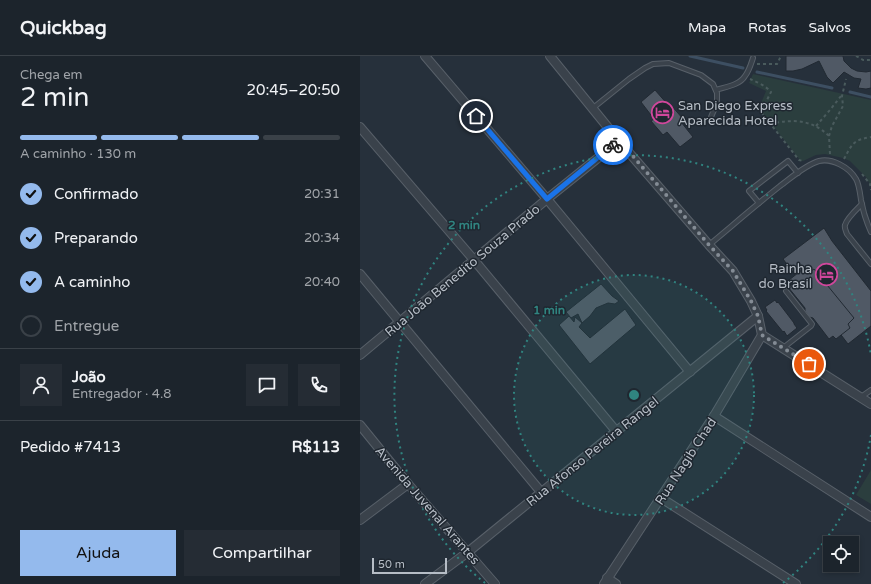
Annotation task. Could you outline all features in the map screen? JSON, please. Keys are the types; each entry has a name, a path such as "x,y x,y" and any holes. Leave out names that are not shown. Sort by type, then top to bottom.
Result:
{"street":[{"path":"425,56 547,199 690,372"},
{"path":"550,56 620,141 733,271 758,316 762,335 871,404"},
{"path":"360,127 474,260 616,431"},
{"name":"Rua João Benedito Souza Prado","path":"360,355 547,199 620,141"},
{"path":"360,274 541,492"},
{"name":"Rua Afonso Pereira Rangel","path":"425,584 468,552 758,316"},
{"name":"Rua Nagib Chad","path":"606,581 714,416 762,335"},
{"path":"714,416 871,517"},
{"name":"Avenida Juvenal Arantes","path":"360,425 408,484 496,584"},
{"path":"360,520 408,484"},
{"path":"661,498 796,584"},
{"path":"606,581 616,584"}],"lane":[{"path":"716,90 731,86 742,80 753,58"},
{"path":"593,108 629,78 645,68 653,64 669,64 701,75 714,84 717,93 717,103 711,117"},
{"path":"759,203 749,191 788,161 798,172"},
{"path":"709,245 798,172 819,161 828,161 839,164 849,170 856,179 867,224 871,232"},
{"path":"862,204 847,220 844,229 871,264"},
{"path":"783,348 812,324 786,291"},
{"path":"860,398 871,390"}],"path":[{"path":"750,64 777,64 781,56"},
{"path":"856,56 863,60 871,60"},
{"path":"744,77 768,88 771,92 760,112 799,160 802,162 806,160"},
{"path":"830,155 829,136 832,126 843,106 842,96 846,79"},
{"path":"816,126 842,96"},
{"path":"770,124 784,121 811,123 829,136"},
{"path":"849,162 843,159 855,142 871,137"},
{"path":"826,155 834,156"},
{"path":"860,172 870,184 871,188"}],"shaded area":[{"path":"753,74 871,100 871,186 866,177 850,161 843,158 825,154 816,155 803,161 800,160 759,108 766,91 749,83"},
{"path":"871,470 871,504 856,495"}],"building":[{"path":"786,56 843,56 844,61 851,68 857,71 871,71 871,88 858,88 861,79 854,78 844,72 833,83 827,77 819,61 802,69 786,71"},
{"name":"San Diego Express Aparecida Hotel","path":"655,90 684,120 681,122 693,137 680,147 667,132 663,135 651,121 654,119 641,102"},
{"name":"Rainha do Brasil","path":"824,228 832,241 871,291 871,326 848,344 783,259"},
{"path":"803,269 807,274 814,269 854,318 848,324 850,328 836,339 833,336 829,339 813,318 809,317 805,311 805,308 788,287 792,284 789,280"},
{"path":"601,284 619,301 615,304 608,303 596,308 582,323 578,314 571,318 566,312"},
{"path":"775,300 797,328 787,336 766,311 767,310 765,307"},
{"path":"625,309 636,325 590,364 559,325 569,316 574,322 575,317 582,323 579,327 590,338"}],"waterway":[{"path":"690,56 743,68"},
{"path":"757,72 832,88"},
{"path":"850,92 871,97"}],"way so far":[{"path":"613,145 620,141 733,271 758,316 762,335 809,364"}],"place":[{"name":"San Diego Express Aparecida Hotel","path":"663,112"},
{"name":"Rainha do Brasil","path":"827,275"}],"route":[{"path":"476,116 547,199 613,145"}]}
